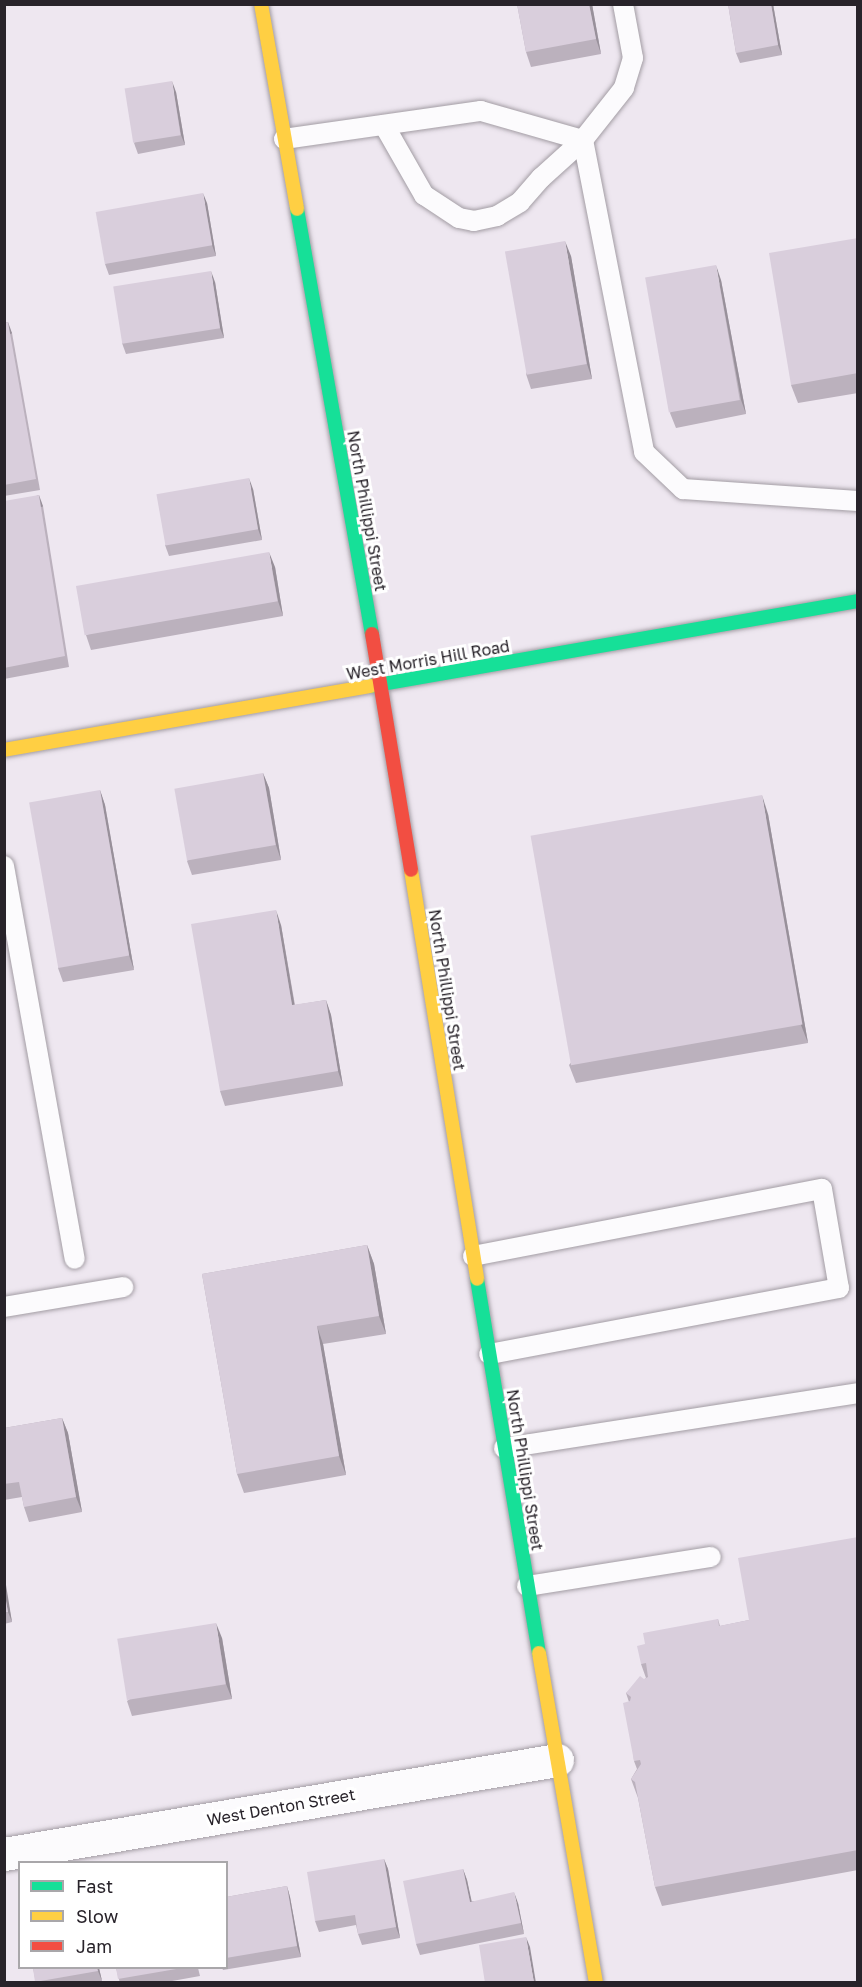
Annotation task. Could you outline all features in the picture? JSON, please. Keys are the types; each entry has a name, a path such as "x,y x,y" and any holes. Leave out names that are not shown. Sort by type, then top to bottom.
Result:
{"street":[{"name":"North Phillippi Street","path":"261,4 381,685 504,1448 596,1983"},
{"name":"West Morris Hill Road","path":"4,750 858,601"},
{"name":"West Denton Street","path":"4,1854 557,1760"}],"lane":[{"path":"384,125 424,195 459,218 474,221 497,216 520,202 541,178 583,140 624,87 633,58 623,4"},
{"path":"284,139 481,111 583,140"},
{"path":"583,140 644,452 683,489 858,501"},
{"path":"4,866 75,1259"},
{"path":"473,1256 822,1190 839,1288 489,1354"},
{"path":"4,1307 123,1287"},
{"path":"504,1448 858,1393"},
{"path":"527,1586 711,1557"}],"building":[{"path":"517,4 589,4 596,39 526,52"},
{"path":"728,4 771,4 778,45 736,53"},
{"path":"172,81 181,135 133,143 125,89"},
{"path":"203,193 212,245 105,264 96,212"},
{"path":"858,238 858,373 791,385 769,253"},
{"path":"565,241 587,364 527,375 505,252"},
{"path":"716,265 740,400 669,412 645,278"},
{"path":"211,271 220,328 122,344 113,286"},
{"path":"8,322 36,479 4,485 4,323"},
{"path":"249,478 258,529 165,546 156,494"},
{"path":"39,495 65,656 4,668 4,501"},
{"path":"269,552 278,601 85,635 76,586"},
{"path":"263,773 276,845 187,861 174,789"},
{"path":"100,790 129,955 58,968 29,803"},
{"path":"762,795 802,1024 571,1065 531,836"},
{"path":"276,910 292,1005 326,1000 338,1071 220,1091 191,924"},
{"path":"367,1245 379,1316 317,1326 339,1456 237,1474 202,1274"},
{"path":"62,1418 76,1497 24,1507 19,1482 4,1484 4,1428"},
{"path":"858,1537 858,1850 655,1887 635,1782 631,1779 641,1764 640,1760 634,1761 623,1703 630,1701 631,1697 626,1693 640,1676 644,1679 648,1677 646,1663 641,1664 637,1646 645,1644 643,1633 718,1619 719,1626 749,1620 738,1558"},
{"path":"4,1590 8,1612 4,1612"},
{"path":"216,1623 226,1684 127,1700 117,1639"},
{"path":"384,1859 396,1927 358,1934 355,1915 315,1921 307,1872"},
{"path":"463,1869 470,1902 514,1892 521,1923 416,1944 403,1881"},
{"path":"287,1886 297,1946 228,1958 228,1897"},
{"path":"526,1937 534,1983 485,1983 479,1945"},
{"path":"33,1969 97,1969 98,1971 35,1982"},
{"path":"116,1969 176,1969 118,1979"}],"traffic: fast":[{"path":"297,209 372,634"},
{"path":"371,686 858,601"},
{"path":"477,1279 539,1653"}],"traffic: slow":[{"path":"261,4 297,209"},
{"path":"4,750 371,686"},
{"path":"411,870 477,1279"},
{"path":"539,1653 596,1982"}],"traffic: jam":[{"path":"372,634 411,870"}]}
